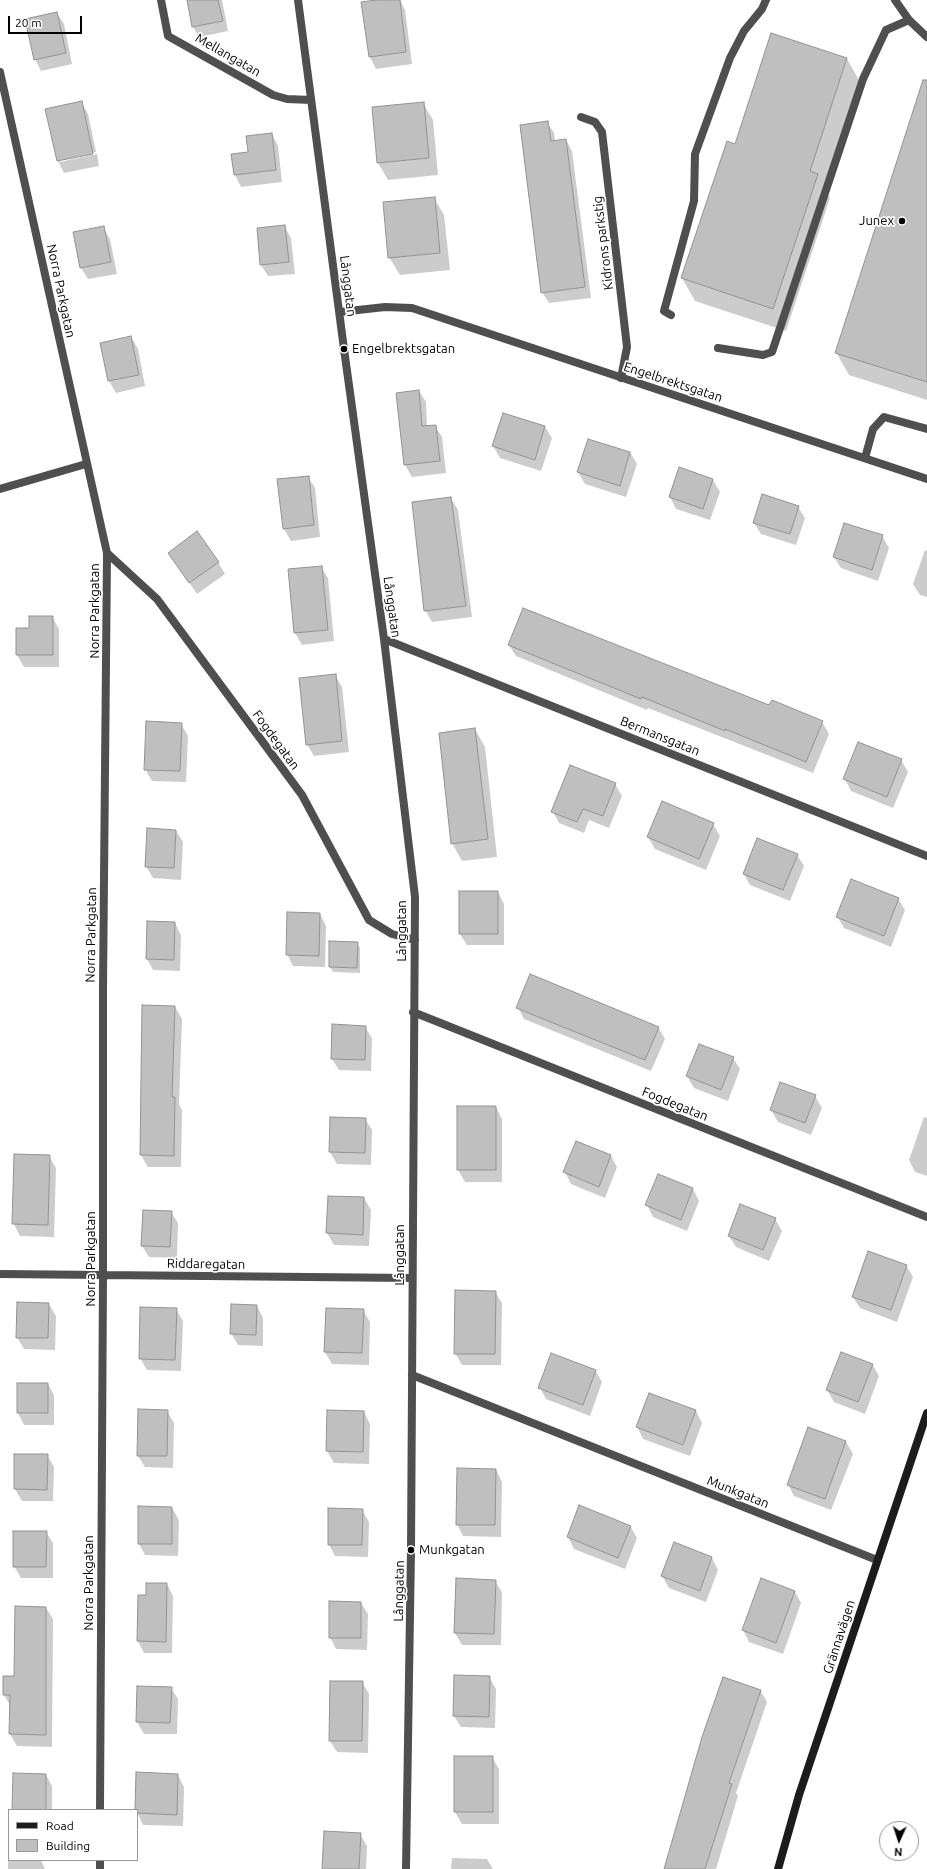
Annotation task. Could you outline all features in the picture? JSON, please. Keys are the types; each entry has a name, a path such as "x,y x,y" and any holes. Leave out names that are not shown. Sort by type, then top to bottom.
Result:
{"main road":[{"name":"Grännavägen","path":"778,1869 799,1795 927,1413"}],"street":[{"name":"Mellangatan","path":"161,0 168,36 273,95 287,99 311,100"},
{"name":"Långgatan","path":"298,0 384,638 414,897 411,1558 406,1869"},
{"path":"671,315 664,311 694,201 695,154 730,58 744,32 762,9 766,0"},
{"path":"895,0 909,20 927,37"},
{"path":"718,348 763,355 772,352 862,79 886,30 909,20"},
{"name":"Norra Parkgatan","path":"0,72 107,553 103,988 100,1809"},
{"name":"Kidrons parkstig","path":"581,118 595,122 602,132 627,347 621,378"},
{"name":"Engelbrektsgatan","path":"340,312 385,307 412,308 927,479"},
{"path":"865,458 874,429 884,417 927,429"},
{"path":"0,489 86,464"},
{"name":"Fogdegatan","path":"107,553 157,599 302,795 369,920 392,934 415,940"},
{"name":"Bermansgatan","path":"384,638 927,856"},
{"name":"Fogdegatan","path":"413,1012 927,1217"},
{"name":"Riddaregatan","path":"0,1274 412,1278"},
{"name":"Munkgatan","path":"412,1375 877,1560"}],"building":[{"path":"187,0 218,0 223,21 192,27"},
{"path":"376,0 400,0 406,52 369,57 361,2"},
{"path":"57,12 66,53 34,60 25,19"},
{"path":"771,33 847,58 810,171 818,174 773,309 681,278 727,141 735,144"},
{"name":"Junex","path":"923,80 927,80 927,382 835,353"},
{"path":"82,101 93,154 57,161 45,109"},
{"path":"424,102 429,158 377,163 372,107"},
{"path":"548,121 551,141 566,139 585,287 541,293 520,125"},
{"path":"272,133 276,170 234,175 231,154 248,152 246,136"},
{"path":"435,197 440,253 388,258 383,202"},
{"path":"285,225 289,262 260,265 257,228"},
{"path":"104,226 111,262 80,268 73,232"},
{"path":"131,336 139,375 108,381 100,343"},
{"path":"419,390 422,426 436,425 440,461 404,465 396,393"},
{"path":"503,413 545,426 535,460 492,446"},
{"path":"588,439 630,452 620,486 577,472"},
{"path":"679,467 713,479 703,509 669,497"},
{"path":"309,476 314,525 283,529 277,479"},
{"path":"762,494 799,506 790,534 753,523"},
{"path":"451,497 466,606 424,611 412,502"},
{"path":"844,523 883,535 872,570 833,557"},
{"path":"197,531 219,562 189,583 168,553"},
{"path":"322,566 328,630 294,633 288,569"},
{"path":"523,608 769,705 772,700 823,721 806,762 642,697 641,699 508,645"},
{"path":"29,616 53,616 53,655 16,655 16,628 29,628"},
{"path":"336,674 342,741 306,745 299,678"},
{"path":"146,721 182,723 180,771 144,770"},
{"path":"475,728 488,839 451,844 439,733"},
{"path":"858,742 902,759 887,797 843,779"},
{"path":"570,765 616,783 603,816 583,809 577,822 551,812"},
{"path":"662,801 714,823 699,859 647,837"},
{"path":"147,828 176,830 174,868 145,867"},
{"path":"757,838 798,854 783,890 743,874"},
{"path":"851,879 899,898 884,936 836,917"},
{"path":"459,891 498,891 498,934 459,934"},
{"path":"287,912 320,913 319,956 286,955"},
{"path":"147,921 175,922 174,960 146,959"},
{"path":"329,941 358,942 357,968 329,967"},
{"path":"530,974 659,1027 645,1060 516,1008"},
{"path":"142,1005 175,1006 172,1097 175,1097 174,1156 140,1155"},
{"path":"332,1024 366,1026 365,1060 331,1059"},
{"path":"699,1044 734,1057 721,1090 686,1076"},
{"path":"780,1082 816,1095 805,1123 770,1110"},
{"path":"457,1106 496,1106 496,1170 457,1170"},
{"path":"330,1117 366,1118 365,1153 329,1152"},
{"path":"576,1141 611,1155 599,1187 563,1172"},
{"path":"14,1154 50,1155 48,1225 12,1224"},
{"path":"658,1174 693,1188 681,1220 645,1205"},
{"path":"328,1196 364,1197 363,1235 326,1233"},
{"path":"740,1204 776,1218 763,1250 728,1236"},
{"path":"143,1210 172,1211 170,1247 141,1246"},
{"path":"868,1251 907,1265 891,1310 852,1297"},
{"path":"455,1290 496,1291 495,1354 454,1354"},
{"path":"17,1302 49,1303 48,1338 16,1338"},
{"path":"231,1304 257,1305 256,1335 230,1334"},
{"path":"140,1307 177,1308 175,1360 139,1359"},
{"path":"326,1308 364,1309 362,1353 324,1352"},
{"path":"841,1352 873,1364 858,1402 826,1390"},
{"path":"551,1353 596,1370 583,1405 538,1388"},
{"path":"17,1383 48,1383 48,1413 17,1413"},
{"path":"649,1393 696,1410 683,1445 636,1427"},
{"path":"138,1409 168,1410 167,1456 137,1456"},
{"path":"327,1410 364,1411 363,1452 326,1451"},
{"path":"808,1427 846,1441 825,1499 787,1485"},
{"path":"14,1454 48,1454 47,1490 14,1489"},
{"path":"457,1468 496,1469 495,1525 456,1525"},
{"path":"579,1505 631,1526 618,1558 567,1537"},
{"path":"138,1506 172,1507 172,1544 138,1544"},
{"path":"328,1508 363,1509 362,1545 328,1545"},
{"path":"13,1531 47,1531 46,1567 13,1567"},
{"path":"674,1542 712,1557 700,1591 661,1576"},
{"path":"456,1578 496,1580 494,1634 454,1633"},
{"path":"761,1578 795,1591 776,1643 742,1630"},
{"path":"146,1583 167,1583 166,1642 137,1641 138,1595 146,1595"},
{"path":"329,1601 361,1602 361,1638 329,1638"},
{"path":"15,1606 46,1607 46,1735 9,1734 10,1695 3,1695 3,1676 14,1676"},
{"path":"454,1675 490,1676 489,1717 453,1716"},
{"path":"723,1677 761,1690 729,1783 732,1784 705,1869 664,1869 702,1737"},
{"path":"330,1681 363,1681 362,1741 329,1741"},
{"path":"137,1686 172,1687 170,1723 136,1722"},
{"path":"454,1756 493,1756 493,1812 454,1812"},
{"path":"136,1772 178,1774 177,1815 138,1813 138,1809 135,1809"},
{"path":"13,1773 46,1774 46,1809 12,1809"},
{"path":"324,1831 361,1833 359,1869 322,1869"}],"place":[{"name":"Junex","path":"902,221"},
{"name":"Engelbrektsgatan","path":"344,349"},
{"name":"Munkgatan","path":"411,1550"}]}
